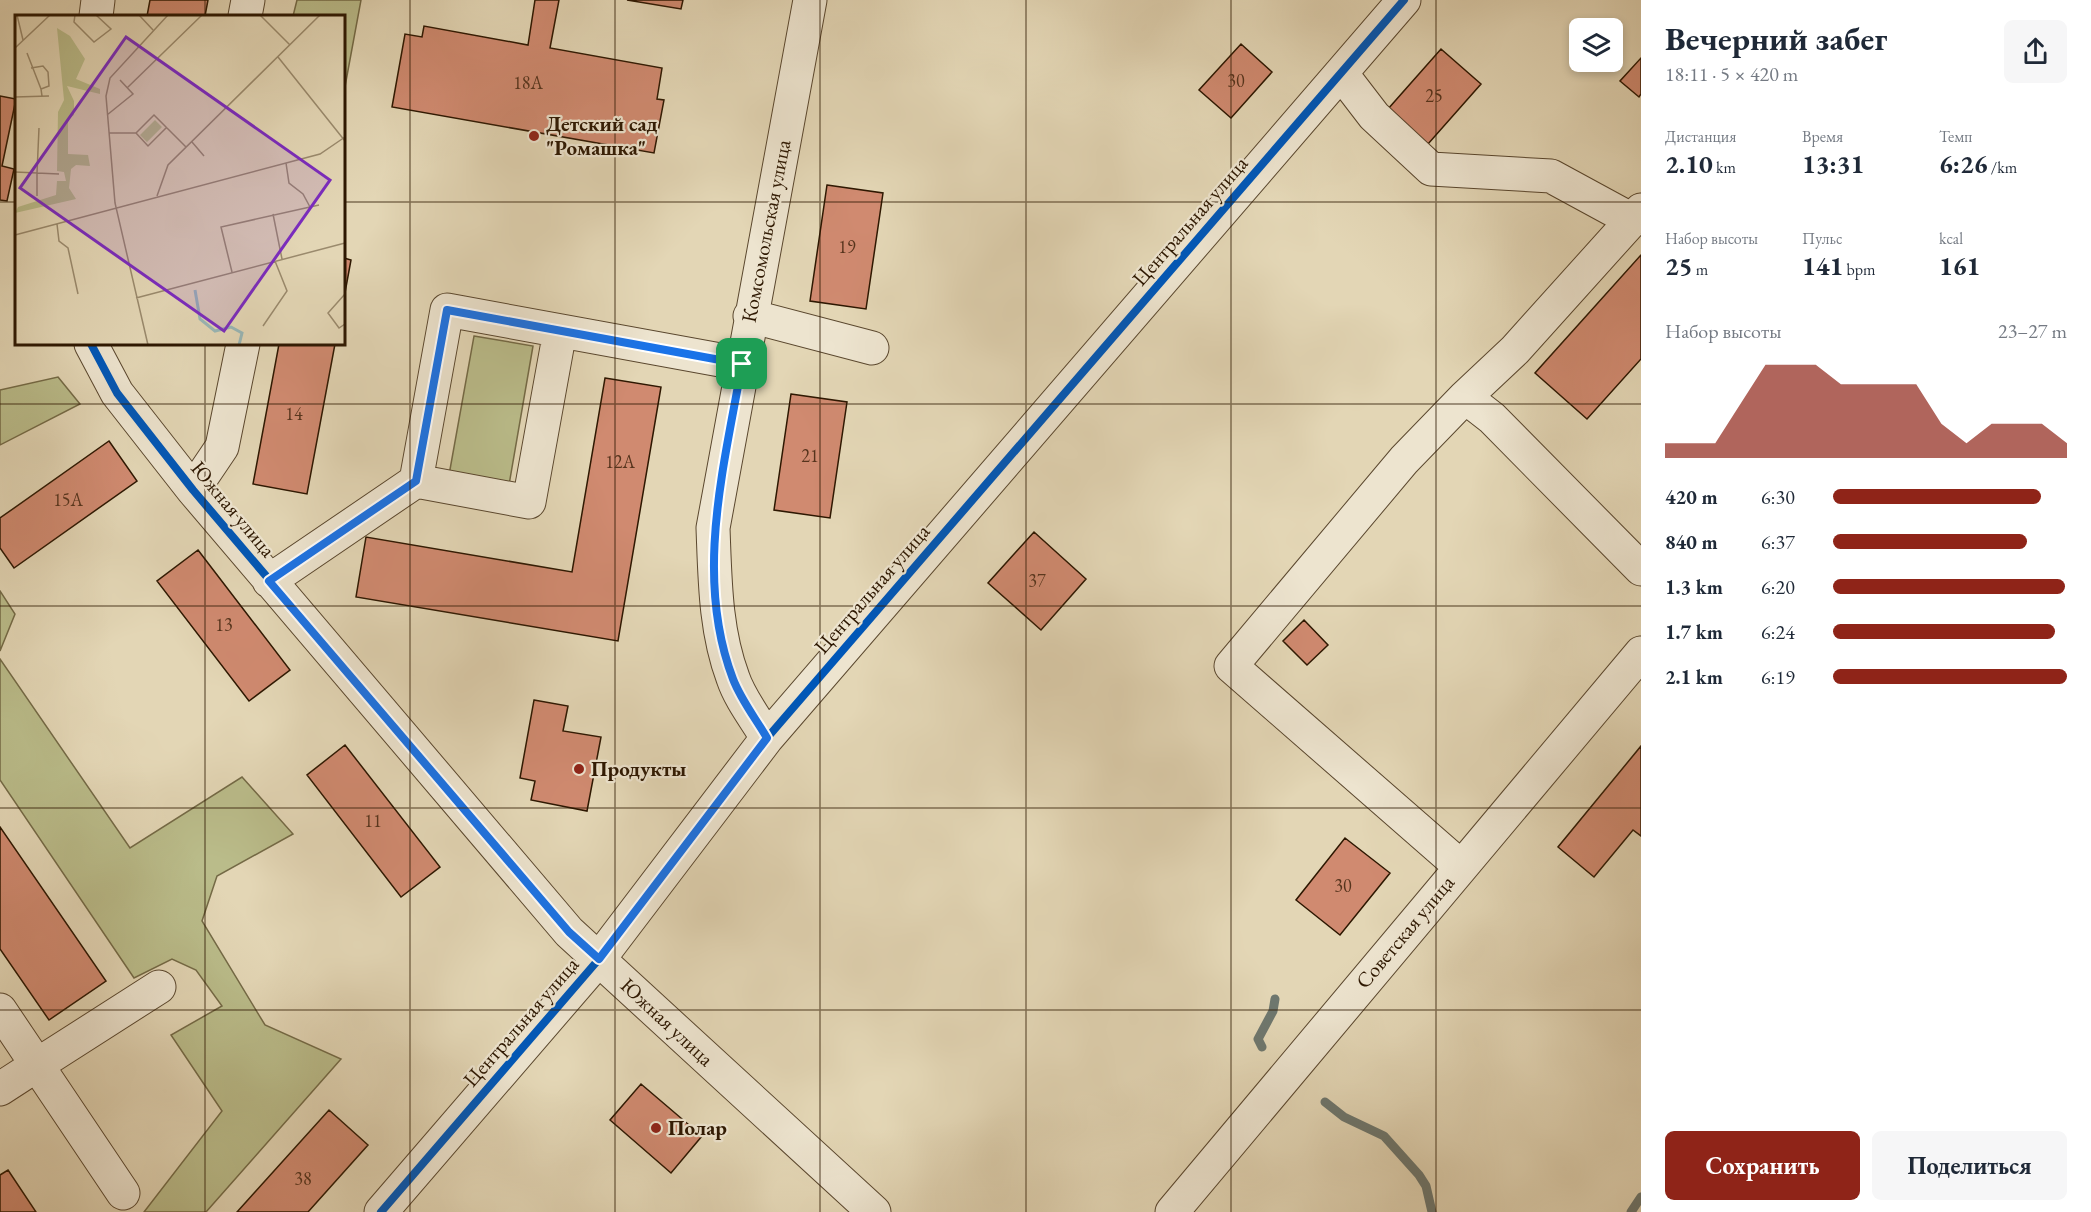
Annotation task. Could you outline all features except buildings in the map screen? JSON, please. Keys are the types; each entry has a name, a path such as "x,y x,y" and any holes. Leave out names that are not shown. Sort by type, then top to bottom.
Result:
{"street":[{"path":"96,15 98,0"},
{"path":"244,15 248,0"},
{"name":"Комсомольская улица","path":"767,738 733,680 725,651 716,597 713,528 750,316 810,0"},
{"name":"Центральная улица","path":"381,1212 599,959 767,738 1404,0"},
{"path":"1341,73 1374,116 1431,169 1551,176 1636,215 1515,350 1465,397 1404,460 1231,666 1460,866"},
{"path":"416,481 447,310 742,364"},
{"path":"750,316 872,348"},
{"path":"269,581 416,481 529,502 560,331"},
{"name":"Южная улица","path":"92,345 117,393 193,490 569,932 874,1212"},
{"path":"193,490 222,447 243,345"},
{"path":"1465,397 1492,418 1641,569"},
{"name":"Советская улица","path":"1172,1212 1641,653"},
{"path":"0,1089 159,987"},
{"path":"0,1010 123,1193"}],"green space":[{"path":"297,0 361,0 345,87 345,15 293,15"},
{"path":"474,336 533,346 509,485 449,475"},
{"path":"58,377 80,404 0,445 0,390"},
{"path":"0,591 15,614 0,651"},
{"path":"0,659 130,848 242,777 293,834 217,876 202,921 265,1025 341,1059 206,1212 144,1212 222,1111 171,1035 222,1006 196,970 172,959 134,978 0,780"}],"waterway":[{"path":"1262,1047 1258,1039 1273,1011 1275,999"},
{"path":"1325,1102 1344,1117 1384,1136 1426,1186 1432,1212"},
{"path":"1631,1212 1641,1197"}],"cycle path":[{"path":"381,1212 599,959 767,738 1404,0"},
{"path":"92,345 117,393 193,490 569,932 599,959"}],"place":[{"name":"Детский сад \"Ромашка\"","path":"534,136"},
{"name":"Продукты","path":"579,769"},
{"name":"Полар","path":"656,1128"}],"route":[{"path":"447,310 742,364 713,528 716,597 725,651 733,680 767,738 599,959 569,932 269,581 416,481 447,310"}]}
